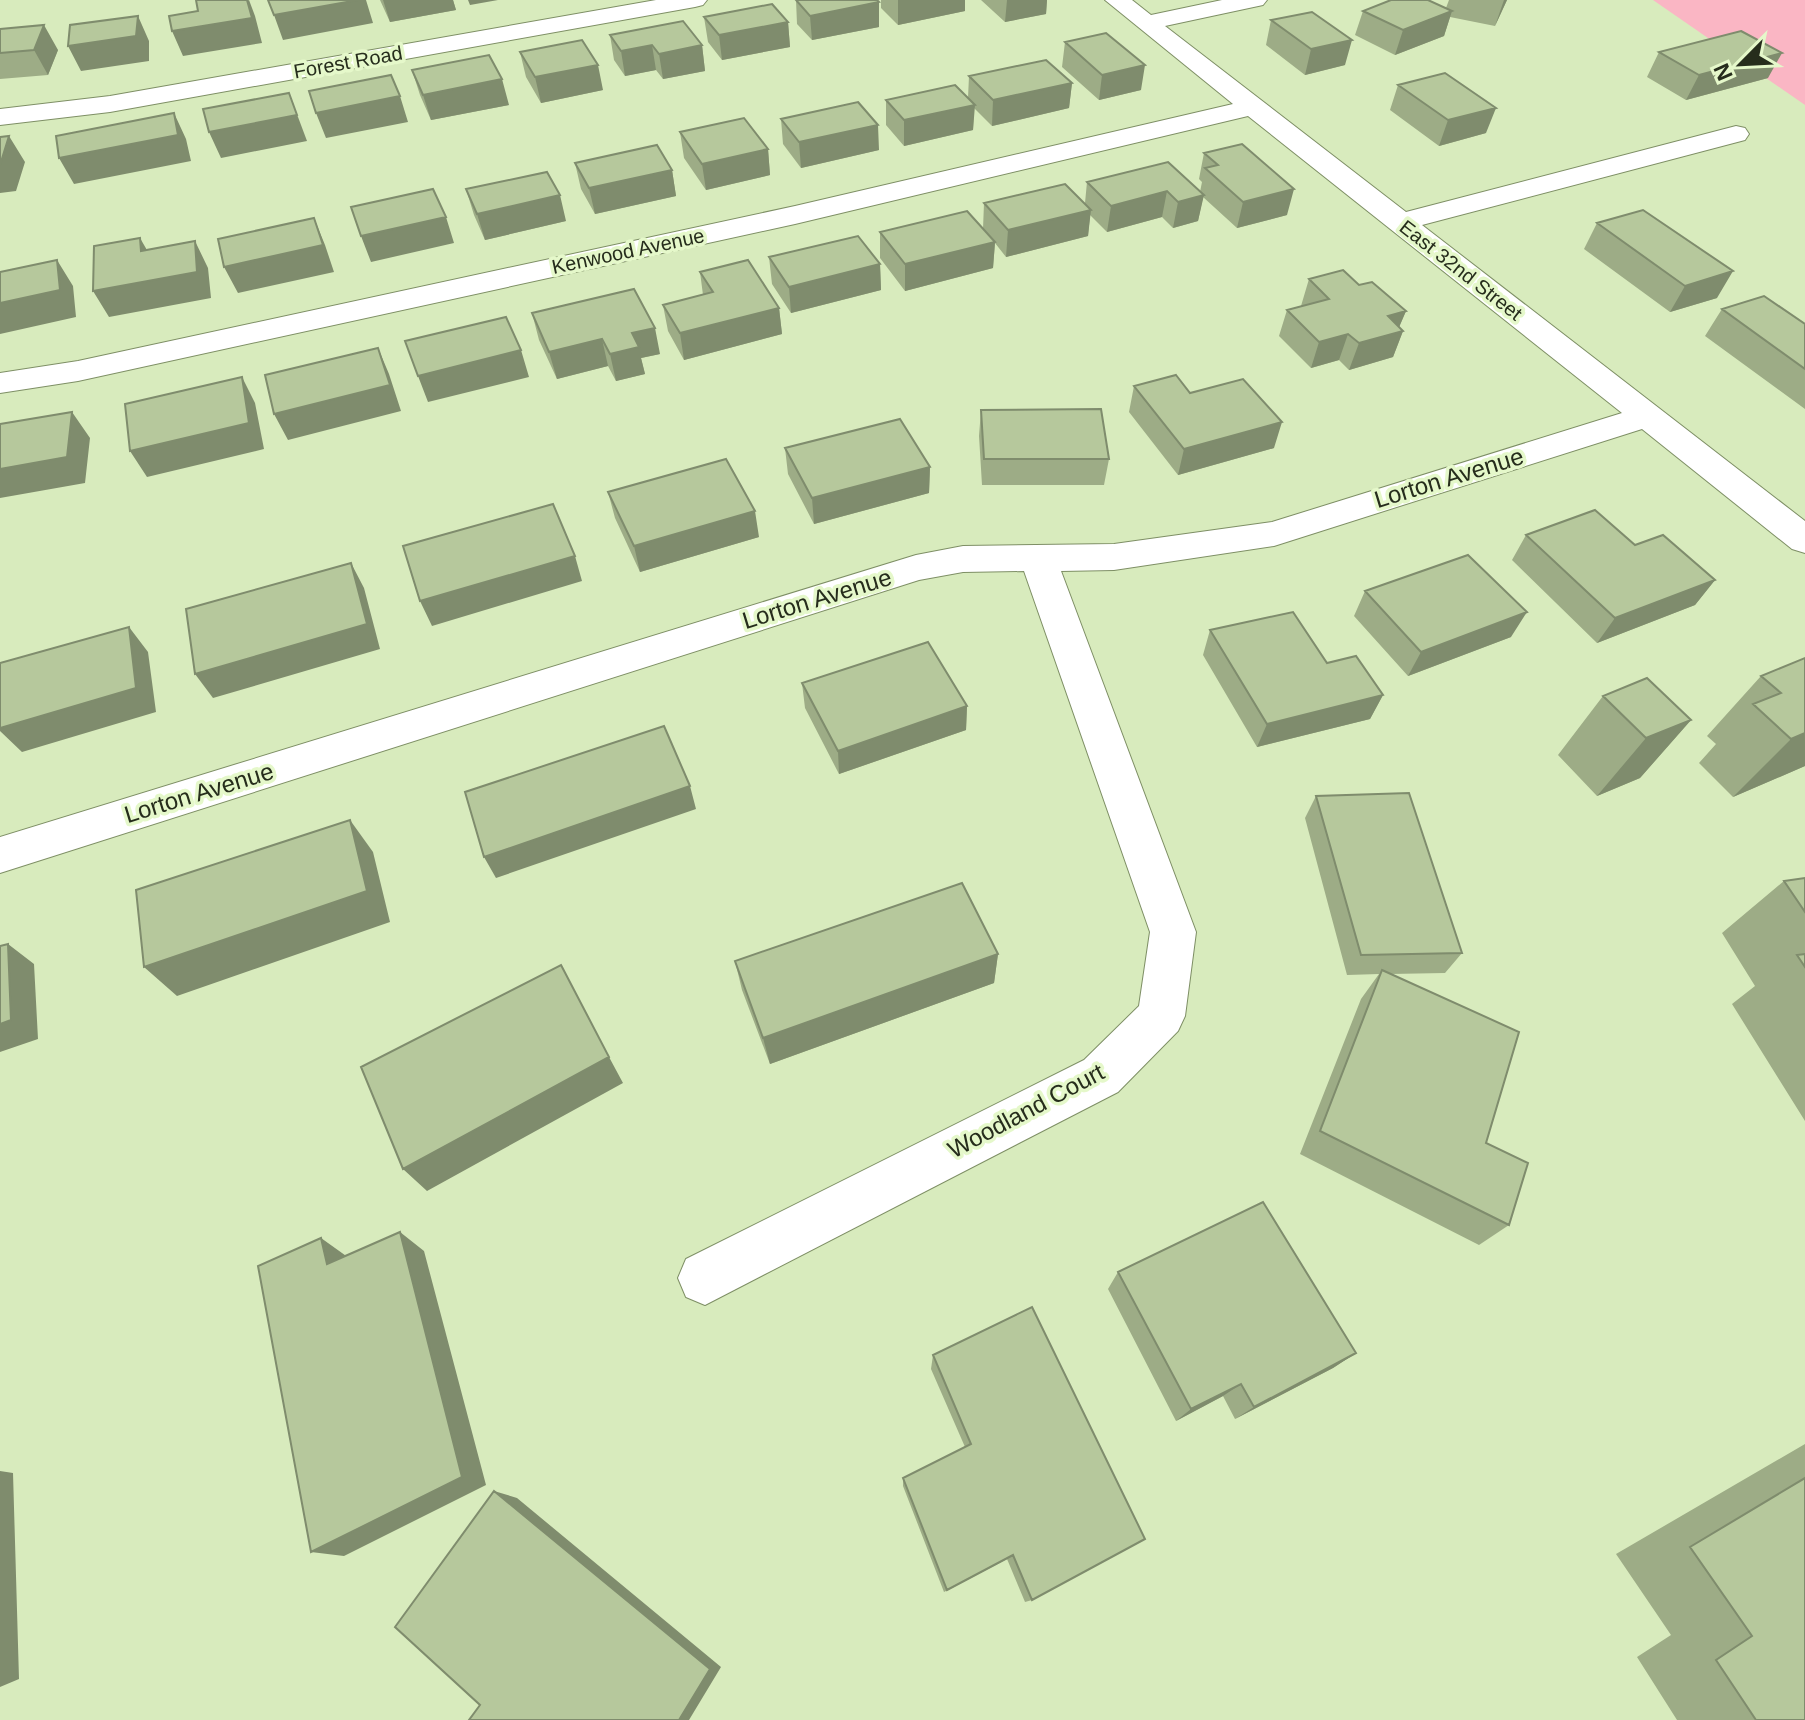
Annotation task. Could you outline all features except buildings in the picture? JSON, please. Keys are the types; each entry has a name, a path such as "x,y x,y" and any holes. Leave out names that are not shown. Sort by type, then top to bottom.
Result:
{"street":[{"name":"Forest Road","path":"0,117 110,104 695,0"},
{"name":"East 32nd Street","path":"1117,0 1805,540"},
{"path":"1147,23 1255,0"},
{"name":"Kenwood Avenue","path":"0,383 78,371 795,215 1254,107"},
{"path":"1401,222 1736,134"},
{"name":"Lorton Avenue","path":"0,855 916,568 963,559 1114,557 1274,534 1648,416"},
{"name":"Woodland Court","path":"705,1278 1101,1076 1161,1016 1173,932 1038,558"}],"shaded area":[{"path":"1653,0 1805,0 1805,105"}]}
